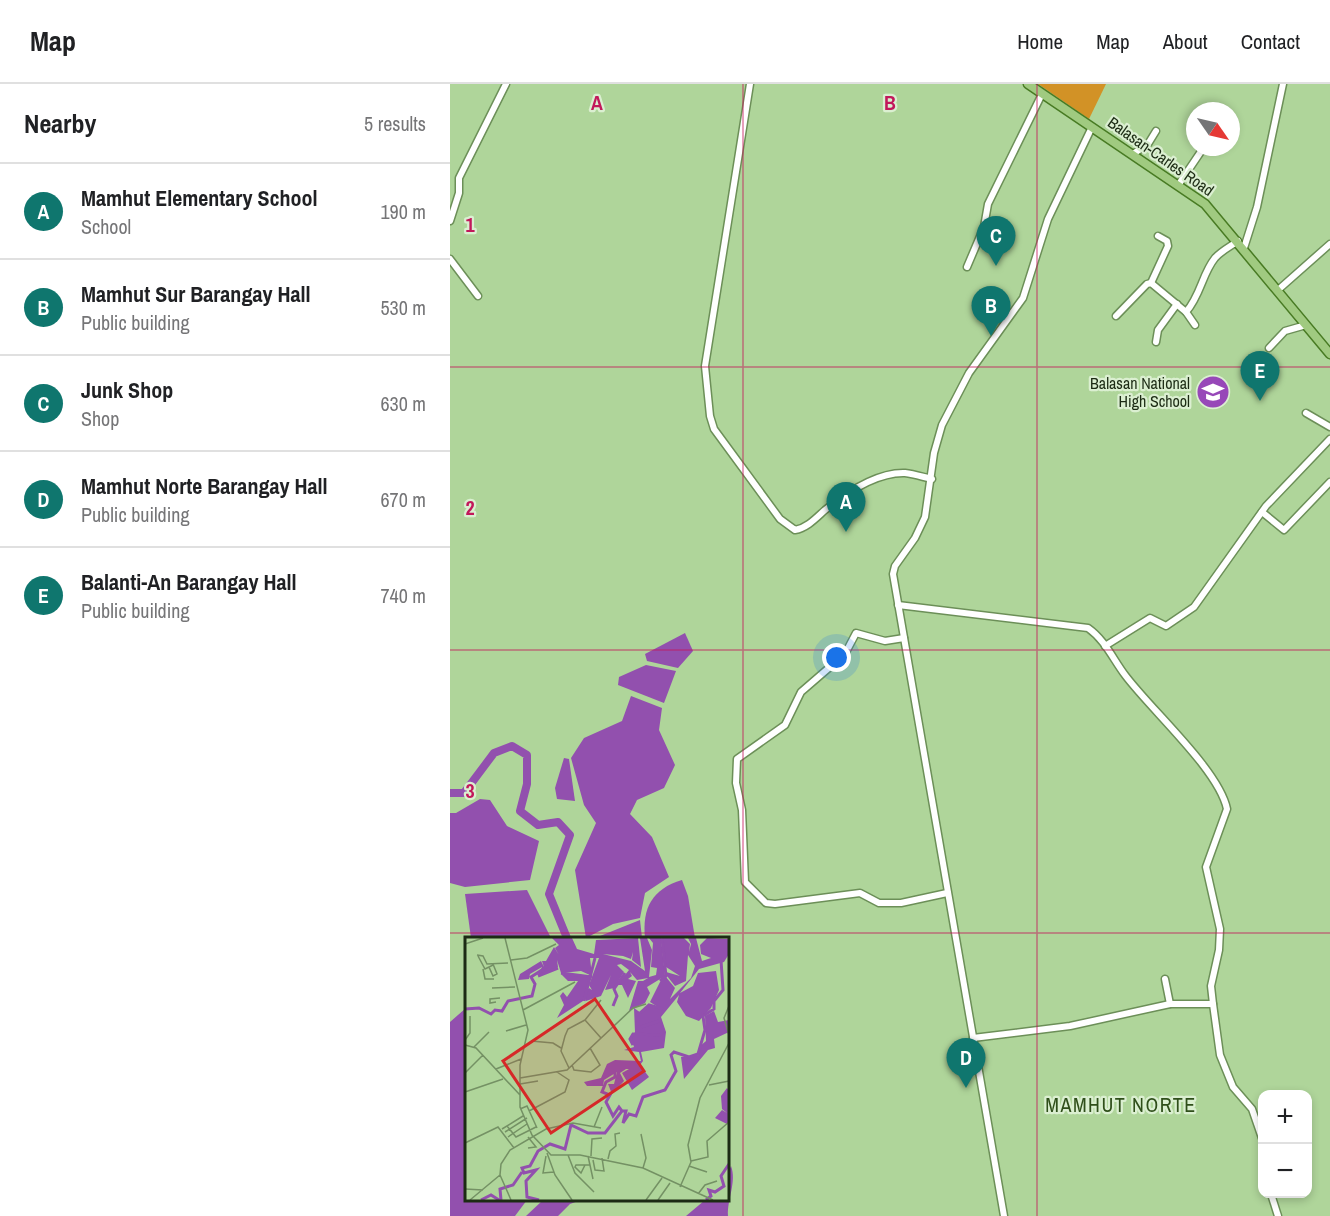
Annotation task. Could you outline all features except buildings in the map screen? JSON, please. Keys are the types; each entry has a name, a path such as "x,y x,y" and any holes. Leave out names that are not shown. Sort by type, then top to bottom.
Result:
{"main road":[{"name":"Balasan-Carles Road","path":"1028,84 1179,184 1205,204 1330,354"}],"street":[{"path":"450,221 459,194 459,178 506,84"},
{"path":"750,84 705,366 710,416 714,429 780,519 795,530 802,529 835,502 862,485 904,473 932,479"},
{"path":"1244,248 1257,207 1283,84"},
{"path":"967,267 984,227 988,204 1042,94"},
{"path":"1004,1216 894,586 895,566 915,538 926,517 934,453 942,425 969,373 1023,297 1048,219 1092,127"},
{"path":"1133,154 1148,144 1156,131"},
{"path":"1179,184 1198,156"},
{"path":"1116,316 1146,284 1151,283 1168,246 1167,241 1158,236"},
{"path":"1186,312 1198,297 1208,271 1217,256 1238,241"},
{"path":"1278,290 1330,244"},
{"path":"450,259 478,296"},
{"path":"1151,283 1186,312 1195,325"},
{"path":"1156,342 1158,330 1177,304"},
{"path":"1269,348 1285,331 1306,325"},
{"path":"1306,413 1330,426"},
{"path":"1105,646 1150,618 1166,626 1194,608 1262,512 1330,439"},
{"path":"1262,512 1284,530 1330,482"},
{"path":"898,605 1082,627 1096,634 1125,675 1190,750 1225,800 1227,809 1206,867 1220,929 1219,950 1211,986 1220,1055 1233,1087 1252,1109 1258,1125"},
{"path":"904,638 885,641 855,633 845,654 801,692 785,725 737,759 736,783 743,824 742,864 745,882 766,903 775,904 860,893 870,896 879,903 901,903 947,893"},
{"path":"1165,979 1170,1004"},
{"path":"973,1038 1070,1026 1170,1004 1214,1004"},
{"path":"1272,1198 1278,1216"}],"shaded area":[{"path":"1038,84 1106,84 1089,119"},
{"path":"685,633 693,651 678,668 647,661 645,654"},
{"path":"646,665 676,671 664,703 618,685 619,677"},
{"path":"631,696 662,708 659,730 675,765 664,788 637,800 630,814 652,837 669,877 645,893 640,918 613,924 586,937 575,870 596,823 584,805 571,758 584,738 622,721"},
{"path":"564,758 569,759 575,801 557,799 555,788"},
{"path":"480,799 490,800 507,826 539,841 530,880 465,887 450,883 450,813 456,813"},
{"path":"682,880 688,896 695,937 645,937 645,918 651,901 656,894"},
{"path":"527,890 550,937 471,937 465,894"},
{"path":"640,920 642,937 598,937"},
{"path":"465,1009 465,1201 526,1201 515,1216 450,1216 450,1022"},
{"path":"731,1166 733,1178 728,1216 686,1216 704,1201 729,1201"},
{"path":"542,1201 578,1201 570,1204 558,1216 526,1216"}],"waterway":[{"path":"450,793 464,793 494,753 512,746 527,755 527,784 520,811 538,825 558,822 570,835 549,894 567,937"}],"place":[{"name":"Junk Shop","path":"996,266"},
{"name":"Mamhut Sur Barangay Hall","path":"991,336"},
{"name":"Balasan National High School","path":"1213,392"},
{"name":"Balanti-An Barangay Hall","path":"1260,401"},
{"name":"Mamhut Elementary School","path":"846,532"},
{"name":"Mamhut Norte Barangay Hall","path":"966,1088"}],"district":[{"name":"MAMHUT NORTE","path":"1121,1104"}]}
